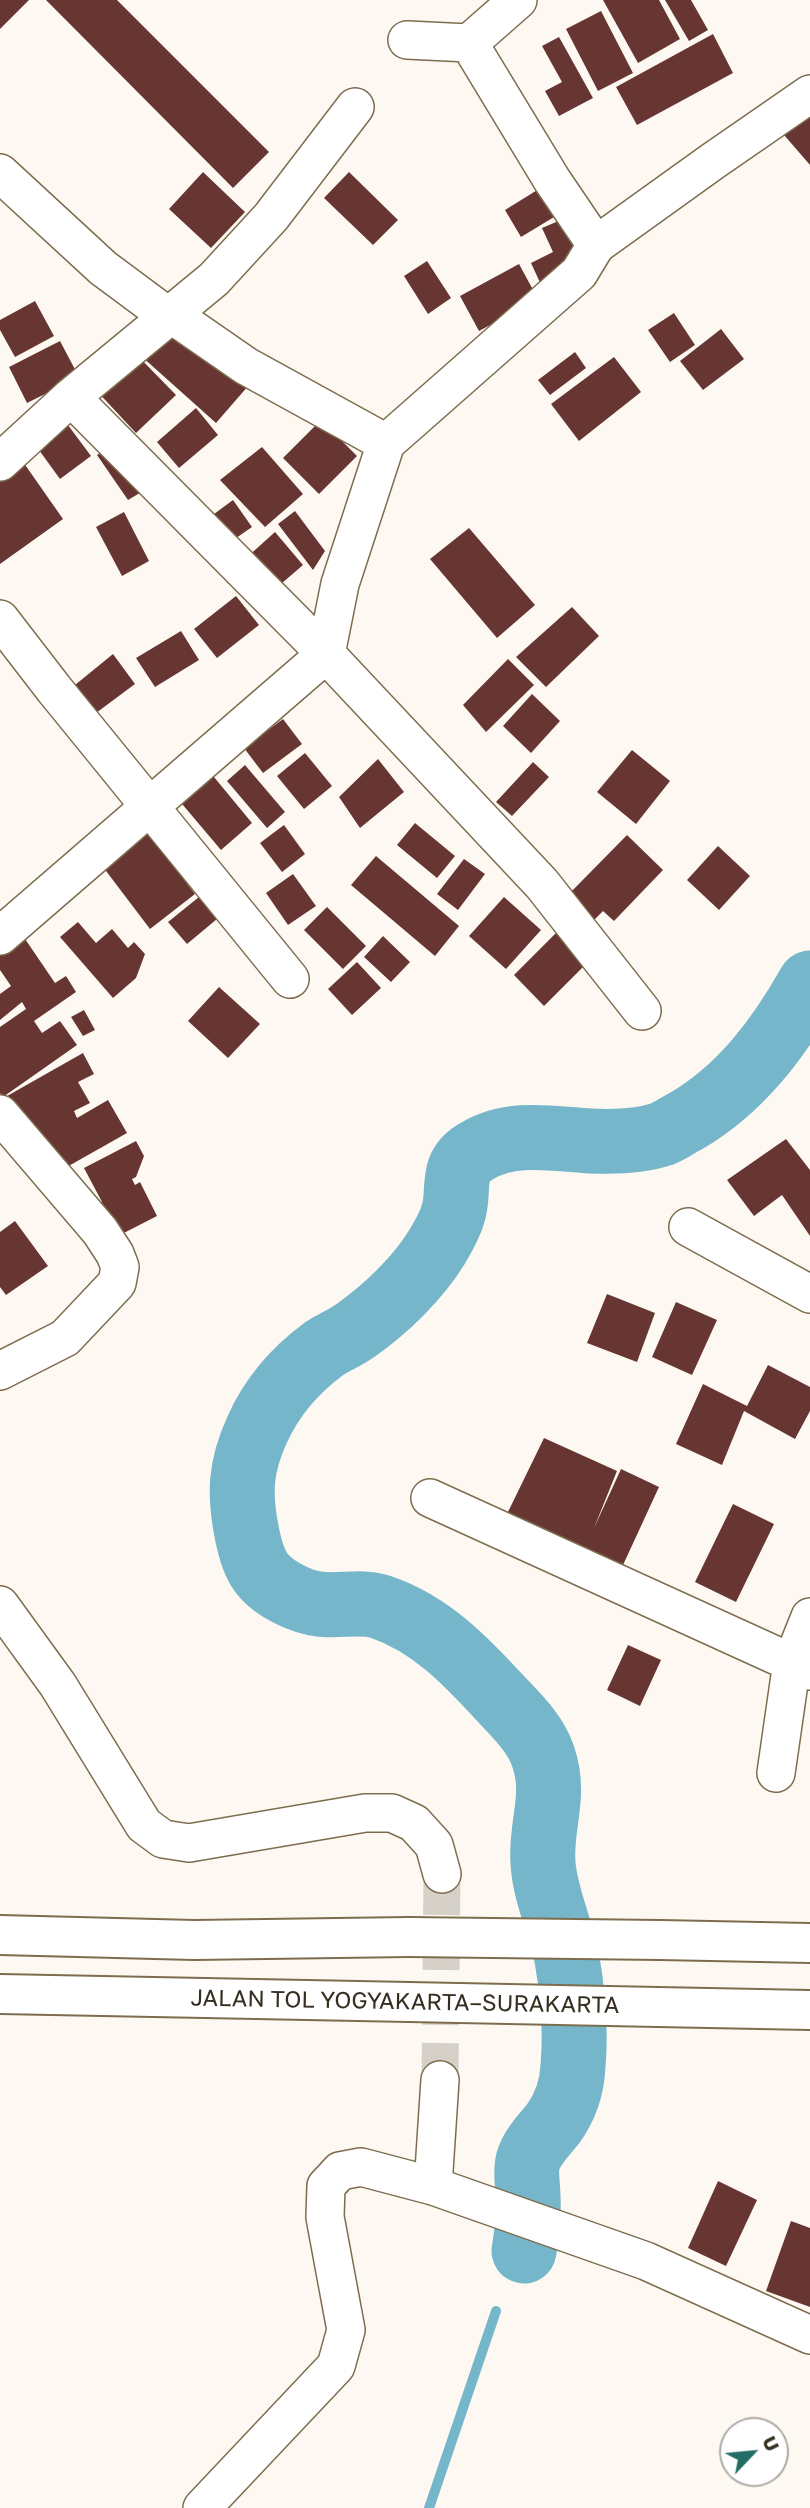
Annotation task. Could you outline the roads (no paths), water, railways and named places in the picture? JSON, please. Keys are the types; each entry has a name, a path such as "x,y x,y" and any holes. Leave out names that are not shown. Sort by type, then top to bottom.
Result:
{"highway":[{"path":"0,1935 194,1940 409,1937 810,1943"},
{"name":"JALAN TOL YOGYAKARTA–SURAKARTA","path":"0,1994 810,2010"}],"street":[{"path":"407,40 469,43 518,0"},
{"path":"469,43 552,180 596,246"},
{"path":"0,936 326,654 340,584 386,443 579,273 596,246 810,94"},
{"path":"0,461 71,397 214,279 271,217 355,107"},
{"path":"0,173 103,268 169,317 181,321 246,366 386,443"},
{"path":"71,397 326,654 542,884 642,1011"},
{"path":"0,619 290,979"},
{"path":"0,1114 100,1231 120,1267 117,1283 65,1338 0,1371"},
{"path":"688,1227 806,1286"},
{"path":"430,1498 801,1666"},
{"path":"0,1605 58,1685 144,1825 163,1839 189,1843 365,1814 392,1813 414,1824 434,1845 442,1874"},
{"path":"776,1773 810,1617"},
{"path":"433,2186 440,2080"},
{"path":"202,2508 336,2366 346,2330 325,2217 326,2186 340,2171 361,2167 433,2186 646,2261 810,2335"}],"waterway":[{"path":"524,2251 528,2217 528,2161 568,2097 574,2053 567,1959 543,1863 548,1797 547,1771 543,1756 525,1725 488,1685 447,1645 416,1623 373,1605 327,1605 304,1601 269,1581 255,1562 247,1534 242,1493 244,1469 251,1443 263,1418 285,1384 325,1348 379,1313 429,1259 452,1218 459,1172 468,1157 490,1144 518,1138 618,1141 645,1138 668,1131 706,1108 741,1078 772,1042 810,983"},
{"path":"429,2508 496,2311"}],"tunnel":[{"path":"440,2080 442,1874"}]}
